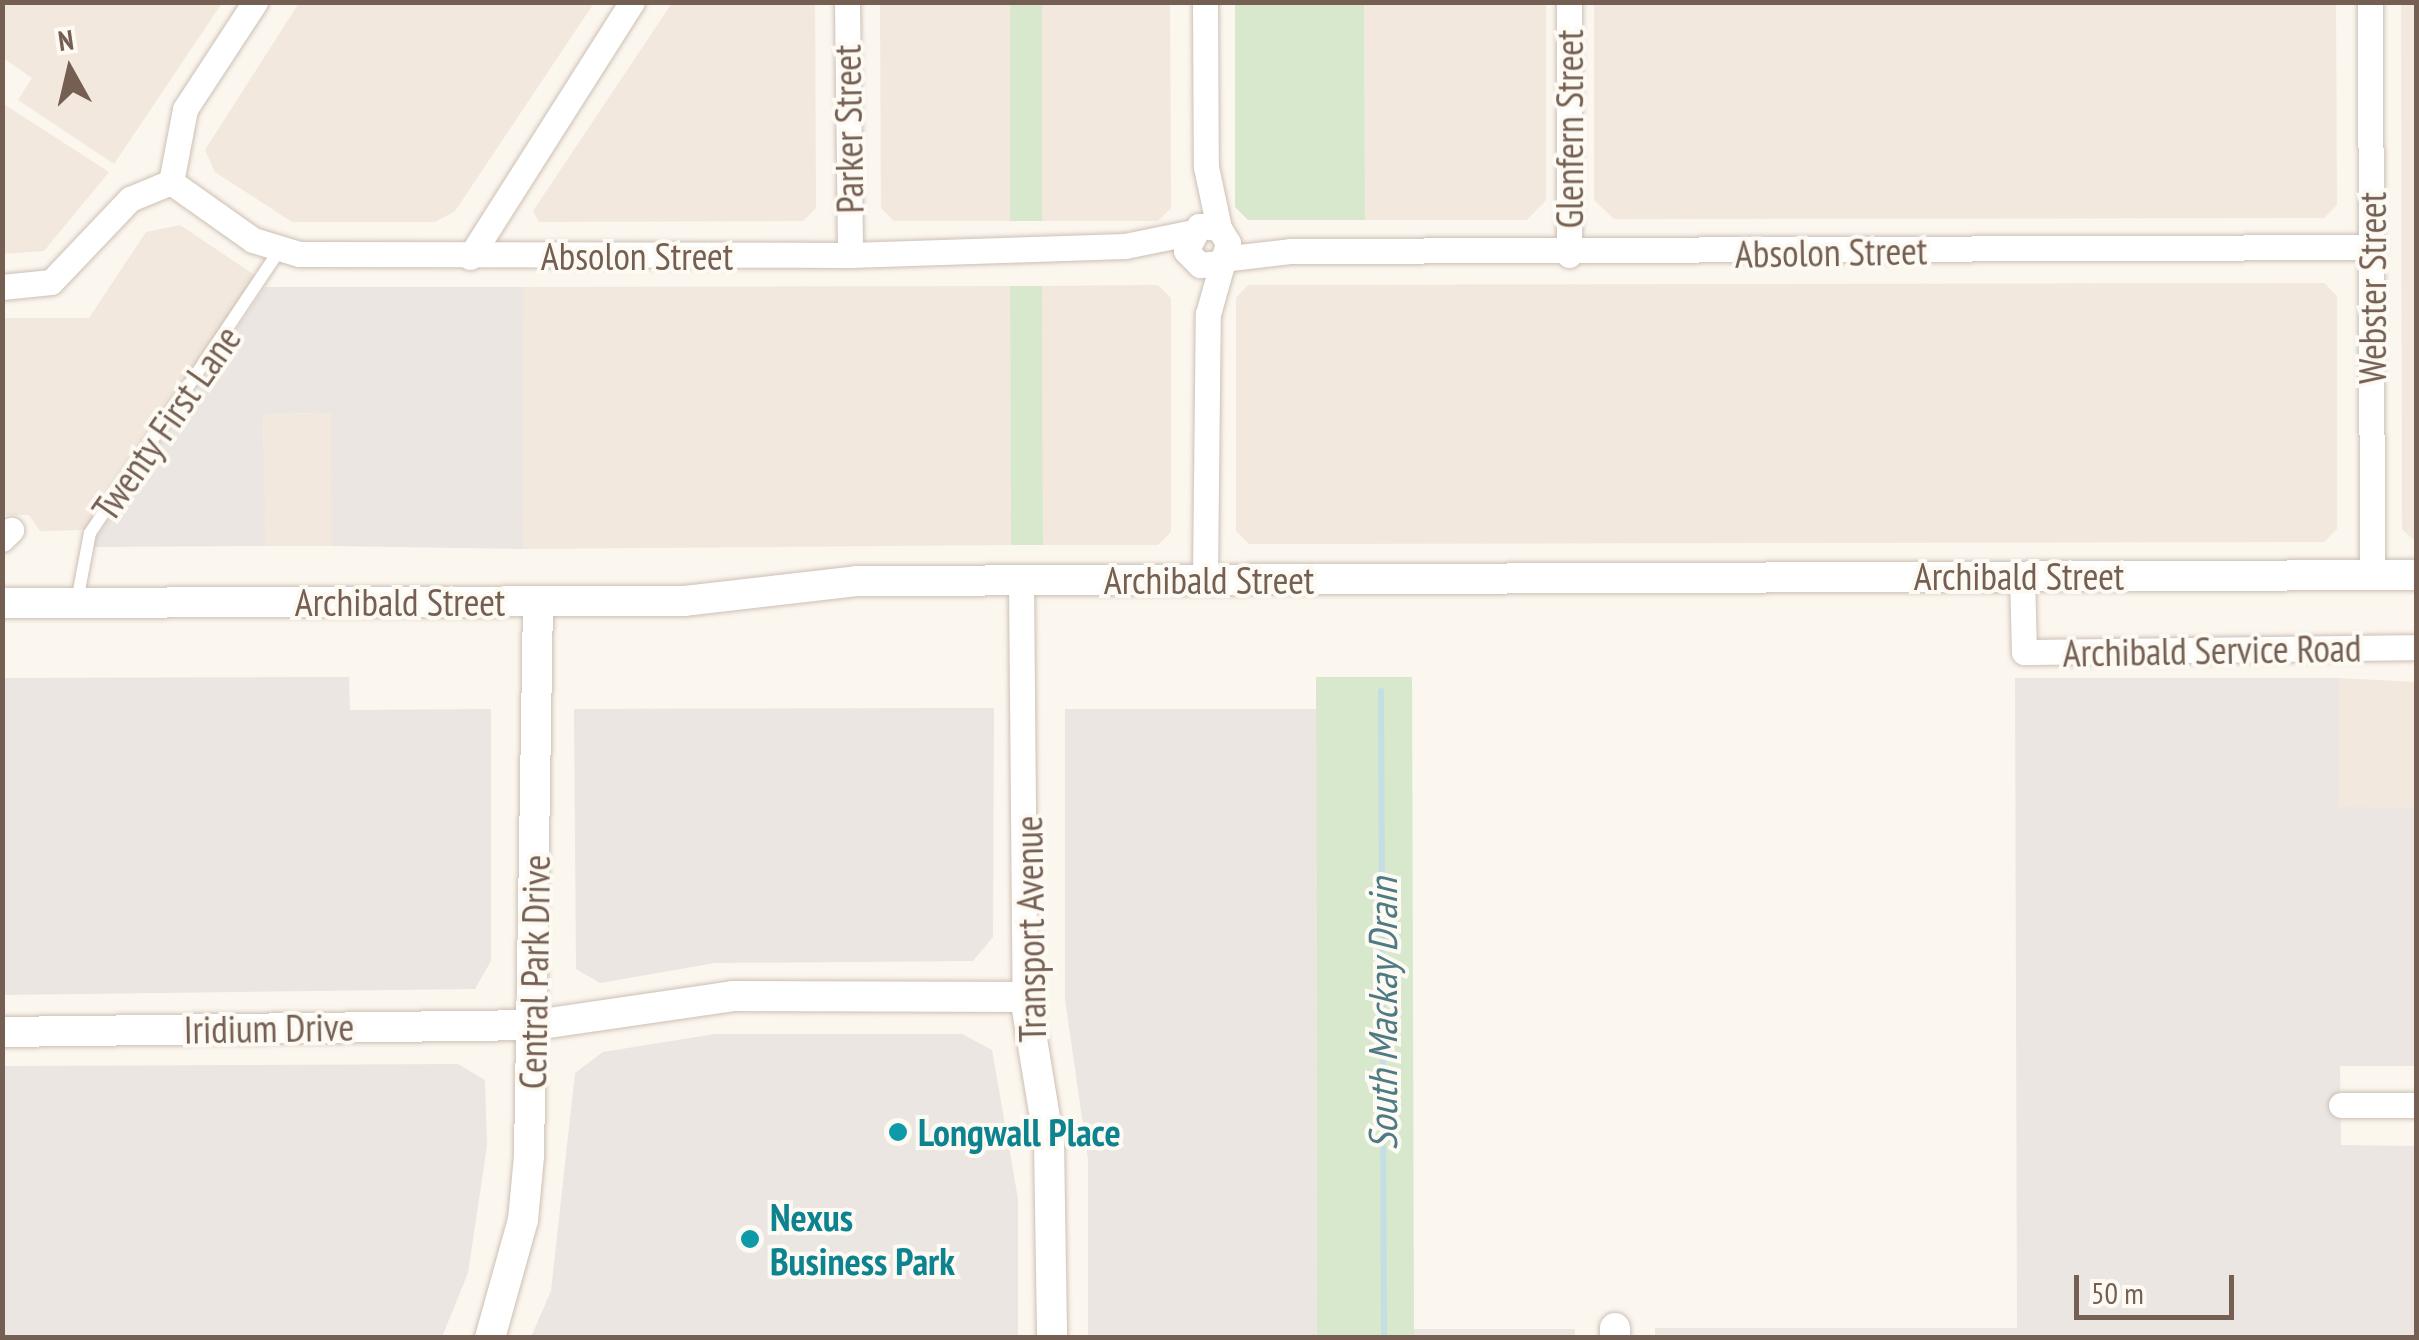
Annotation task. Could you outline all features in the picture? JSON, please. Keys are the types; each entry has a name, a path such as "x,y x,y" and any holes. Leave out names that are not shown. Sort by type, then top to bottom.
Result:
{"street":[{"path":"171,182 186,110 255,2"},
{"path":"470,257 632,2"},
{"name":"Parker Street","path":"847,2 850,255"},
{"path":"1205,2 1205,580"},
{"name":"Glenfern Street","path":"1569,2 1569,254"},
{"name":"Webster Street","path":"2370,2 2372,574"},
{"path":"171,182 279,251"},
{"path":"2,287 51,282 130,200 171,182"},
{"name":"Absolon Street","path":"279,251 470,257 850,255 1125,246 1569,254 2373,247"},
{"name":"Archibald Street","path":"2,604 538,601 1021,580 2416,575"},
{"name":"Archibald Service Road","path":"2022,576 2024,652 2416,647"},
{"name":"Transport Avenue","path":"1021,580 1026,997 1049,1142 1052,1338"},
{"name":"Central Park Drive","path":"490,1338 523,1220 535,1025 538,601"},
{"path":"535,1025 733,996 1026,997"},
{"name":"Iridium Drive","path":"2,1032 535,1025"},
{"path":"2341,1105 2416,1105"}],"lane":[{"name":"Twenty First Lane","path":"77,603 90,533 279,251"}],"shaded area":[{"path":"299,2 594,3 455,211 435,222 292,222 215,172 205,150"},
{"path":"2,3 222,3 114,164 18,100 32,78 3,58"},
{"path":"672,3 815,3 816,208 803,221 539,222 533,211"},
{"path":"880,3 1010,3 1010,221 894,221 881,208"},
{"path":"1042,3 1170,3 1171,208 1158,221 1042,221"},
{"path":"1364,3 1546,3 1546,200 1527,220 1365,220"},
{"path":"1594,3 2336,3 2337,205 2324,218 1614,219 1594,200"},
{"path":"2401,3 2416,3 2416,542 2402,529"},
{"path":"2,103 109,172 44,251 3,254"},
{"path":"180,225 256,276 87,530 40,531 29,515 3,515 2,318 89,318 146,232"},
{"path":"2324,283 2337,296 2337,529 2324,542 1249,544 1236,531 1236,298 1248,285"},
{"path":"1158,285 1171,298 1171,532 1158,545 1043,545 1042,286"},
{"path":"1010,286 1011,545 523,549 524,287"},
{"path":"265,287 524,287 523,549 332,546 331,413 263,414 266,546 90,547"},
{"path":"332,413 332,546 266,546 263,414"},
{"path":"349,677 350,710 491,709 491,961 475,989 3,995 3,678"},
{"path":"2015,678 2339,678 2339,807 2416,808 2416,1066 2340,1066 2341,1145 2416,1146 2416,1337 1655,1338 1655,1328 2017,1328"},
{"path":"2339,678 2416,682 2416,808 2339,808"},
{"path":"994,708 993,937 973,961 715,963 600,983 576,969 574,709"},
{"path":"1065,709 1316,709 1317,1337 1088,1337 1088,1160 1065,999"},
{"path":"715,1034 962,1034 992,1050 1018,1199 1018,1337 531,1337 551,1291 575,1073 603,1052"},
{"path":"458,1064 485,1080 487,1146 468,1273 442,1337 3,1337 3,1066"},
{"path":"1414,1329 1575,1329 1575,1337 1414,1337"}],"green space":[{"path":"1010,3 1042,3 1042,221 1010,221"},
{"path":"1235,3 1364,3 1365,220 1248,220 1235,207"},
{"path":"1010,286 1042,286 1043,545 1011,545"},
{"path":"1316,677 1412,677 1414,1337 1317,1337"}],"waterway":[{"name":"South Mackay Drain","path":"1381,691 1384,1338"}],"place":[{"name":"Longwall Place","path":"898,1132"},
{"name":"Nexus Business Park","path":"750,1239"}]}
